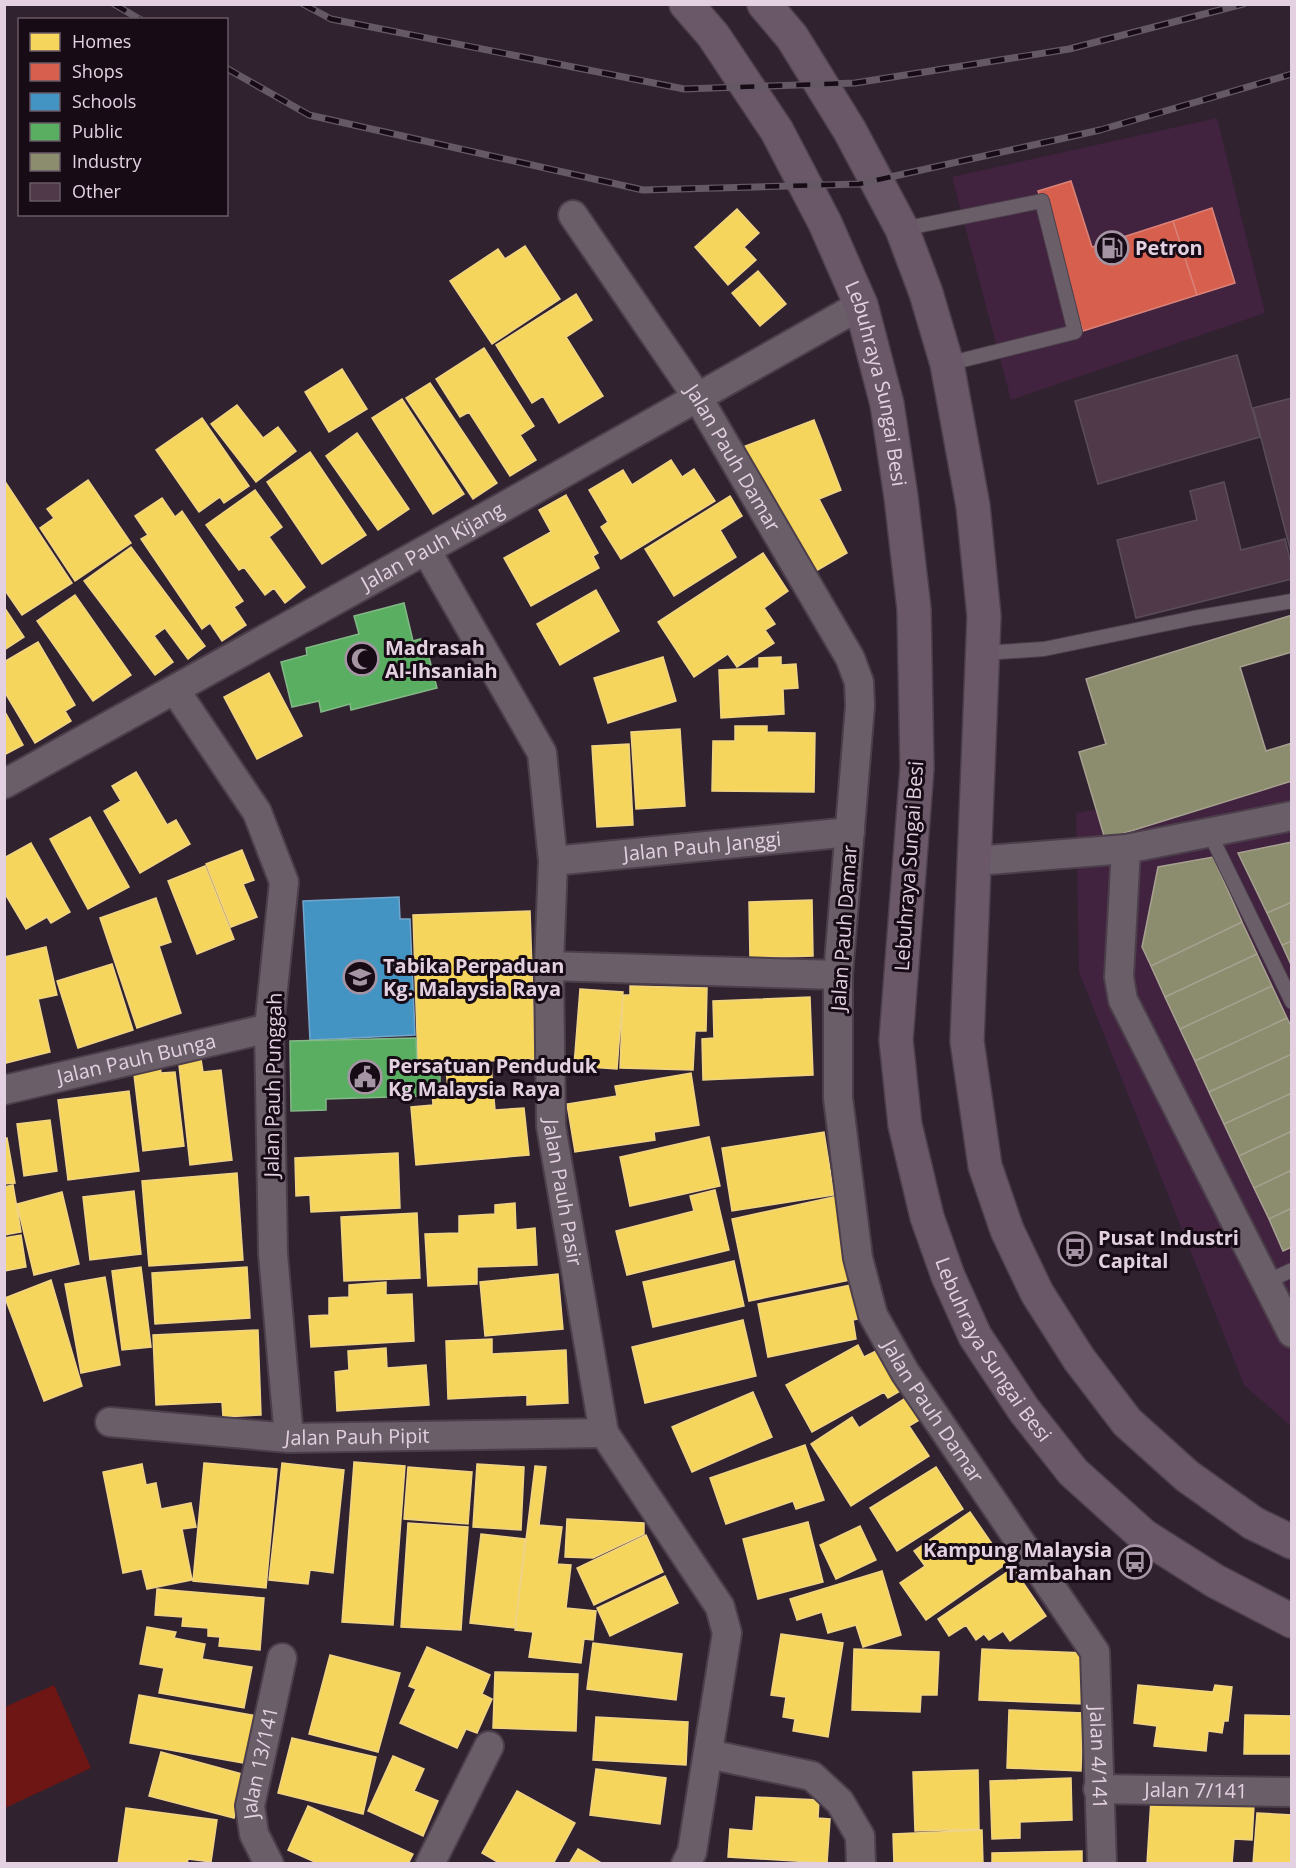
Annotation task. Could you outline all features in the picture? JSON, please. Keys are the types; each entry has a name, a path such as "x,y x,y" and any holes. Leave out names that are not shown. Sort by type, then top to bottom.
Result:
{"highway":[{"name":"Lebuhraya Sungai Besi","path":"686,4 713,35 777,130 825,223 861,305 887,404 914,609 917,768 896,1040 905,1125 927,1217 948,1276 975,1336 1024,1410 1073,1472 1144,1536 1215,1581 1292,1621"},
{"path":"764,4 792,37 850,132 902,229 926,293 947,363 973,506 984,616 967,1041 985,1166 1007,1230 1037,1293 1079,1359 1127,1422 1187,1476 1253,1523 1292,1542"},
{"path":"784,4 792,37"}],"street":[{"name":"Jalan Pauh Damar","path":"573,215 698,398 850,658 859,682 860,706 838,975 838,1098 858,1258 873,1315 905,1372 1095,1652"},
{"name":"Jalan Pauh Kijang","path":"4,784 861,305"},
{"name":"Jalan Pauh Pasir","path":"426,550 542,753 553,861 549,966 551,1126 604,1433 720,1607 727,1633 692,1852 686,1863"},
{"name":"Jalan Pauh Punggah","path":"175,690 257,812 284,882 269,1028 273,1254 289,1438"},
{"path":"975,861 1126,849 1292,816"},
{"name":"Jalan Pauh Janggi","path":"553,861 850,832"},
{"path":"1126,849 1119,977 1123,999 1292,1333"},
{"path":"549,966 838,975"},
{"name":"Jalan Pauh Bunga","path":"4,1090 269,1028"},
{"name":"Jalan Pauh Pipit","path":"110,1422 289,1438 604,1433"},
{"name":"Jalan 4/141","path":"1095,1652 1102,1863"},
{"name":"Jalan 13/141","path":"269,1863 254,1833 250,1806 282,1658"},
{"path":"430,1863 489,1746"},
{"path":"708,1754 812,1776 840,1802 860,1836 861,1863"},
{"name":"Jalan 7/141","path":"1098,1789 1292,1792"}],"lane":[{"path":"902,229 1042,201 1075,332 947,363"},
{"path":"984,653 1044,649 1194,618 1292,601"},
{"path":"1209,832 1292,1002"},
{"path":"1266,1282 1292,1270"}],"shaded area":[{"path":"1217,118 1265,313 1011,400 952,177"},
{"path":"1291,774 1291,1426 1244,1385 1079,972 1076,813"},
{"path":"54,1685 91,1768 5,1808 5,1707"}],"building: Homes":[{"path":"737,209 759,233 744,247 756,260 728,285 695,247"},
{"path":"525,246 560,299 492,344 450,281 498,249 505,259"},
{"path":"758,271 786,304 760,326 732,293"},
{"path":"576,294 592,320 566,337 603,396 559,423 543,396 532,403 496,345"},
{"path":"484,348 534,426 520,435 536,460 510,476 469,412 460,417 436,379"},
{"path":"342,369 367,409 329,432 305,392"},
{"path":"430,383 497,483 473,499 406,398"},
{"path":"402,399 464,494 433,514 372,418"},
{"path":"237,405 263,438 278,427 296,451 256,482 211,424"},
{"path":"202,418 249,486 224,503 220,497 199,512 156,450"},
{"path":"814,420 841,490 819,499 847,553 816,571 743,447"},
{"path":"357,433 409,509 378,530 326,456"},
{"path":"310,452 366,535 322,564 267,482"},
{"path":"671,460 682,477 694,469 715,501 621,559 601,527 608,522 589,490 623,470 632,485"},
{"path":"4,480 72,583 22,615 4,589"},
{"path":"88,480 131,543 75,581 40,528 54,518 47,509"},
{"path":"255,490 282,527 269,537 305,587 285,603 274,588 265,595 244,567 239,570 206,525"},
{"path":"566,495 598,553 593,556 599,568 531,606 504,558 551,532 539,510"},
{"path":"730,496 742,516 720,530 736,557 674,596 645,549"},
{"path":"162,498 175,517 182,511 243,601 234,607 246,625 222,641 210,623 202,629 141,539 148,535 135,516"},
{"path":"131,547 205,646 188,659 165,628 154,636 173,662 155,675 84,581"},
{"path":"763,553 788,591 764,608 775,624 765,630 774,643 737,667 728,654 694,677 658,622"},
{"path":"596,590 619,631 560,665 537,624"},
{"path":"75,595 131,675 93,701 37,621"},
{"path":"4,607 24,637 4,650"},
{"path":"38,642 75,705 65,711 71,721 35,743 4,691 4,662"},
{"path":"663,657 676,701 608,723 594,678"},
{"path":"781,657 781,665 796,664 798,688 783,689 784,714 721,718 719,670 759,668 759,658"},
{"path":"269,673 302,736 257,759 224,697"},
{"path":"4,710 23,745 4,755"},
{"path":"735,726 767,726 767,732 815,733 814,792 712,791 713,741 735,741"},
{"path":"680,729 685,806 636,809 631,732"},
{"path":"629,744 633,825 597,827 592,746"},
{"path":"136,772 167,825 176,820 190,844 140,873 104,811 121,801 112,786"},
{"path":"90,817 129,887 88,909 50,839"},
{"path":"31,843 70,912 51,923 47,917 26,929 4,892 4,858"},
{"path":"242,850 254,880 243,884 257,917 231,927 206,864"},
{"path":"205,866 234,939 197,954 168,881"},
{"path":"156,898 171,942 159,946 181,1013 137,1028 100,918"},
{"path":"812,900 813,956 750,958 749,902"},
{"path":"530,911 535,1059 418,1064 413,915"},
{"path":"46,947 57,995 38,999 50,1052 6,1063 4,957"},
{"path":"112,964 133,1030 78,1048 57,981"},
{"path":"630,986 707,988 706,1031 695,1031 693,1070 620,1068 623,995 630,995"},
{"path":"580,989 623,992 617,1069 574,1066"},
{"path":"810,997 813,1075 703,1080 702,1039 714,1038 713,1001"},
{"path":"200,1053 203,1072 221,1070 232,1160 190,1165 178,1056"},
{"path":"160,1063 161,1073 175,1072 184,1146 143,1151 133,1066"},
{"path":"491,1065 495,1110 524,1108 529,1155 416,1165 411,1107 433,1105 432,1092 448,1090 446,1069"},
{"path":"691,1073 699,1125 654,1132 655,1140 575,1152 567,1104 617,1096 615,1086"},
{"path":"129,1091 139,1171 68,1180 58,1100"},
{"path":"50,1120 57,1171 24,1176 17,1124"},
{"path":"824,1132 834,1195 732,1211 722,1148"},
{"path":"709,1137 720,1186 630,1206 620,1157"},
{"path":"4,1138 7,1138 15,1183 4,1184"},
{"path":"398,1153 400,1208 311,1212 310,1195 296,1196 295,1158"},
{"path":"237,1173 243,1260 149,1266 142,1181"},
{"path":"13,1185 21,1232 4,1235 4,1187"},
{"path":"715,1190 729,1250 627,1275 616,1231 694,1211 690,1196"},
{"path":"134,1191 141,1254 90,1260 83,1197"},
{"path":"62,1192 79,1264 34,1275 17,1204"},
{"path":"843,1195 860,1278 749,1301 732,1219"},
{"path":"515,1203 516,1230 535,1228 537,1265 477,1267 477,1284 428,1286 425,1234 459,1233 459,1216 495,1214 495,1205"},
{"path":"417,1213 420,1278 344,1281 341,1217"},
{"path":"21,1235 26,1267 4,1271 4,1238"},
{"path":"734,1261 744,1306 653,1327 643,1282"},
{"path":"141,1267 151,1347 122,1350 112,1271"},
{"path":"247,1267 250,1318 155,1324 152,1273"},
{"path":"558,1274 563,1329 485,1336 480,1282"},
{"path":"105,1277 120,1365 81,1373 65,1284"},
{"path":"51,1280 82,1386 44,1401 5,1298"},
{"path":"386,1282 386,1295 412,1294 414,1341 311,1347 309,1316 329,1315 329,1298 349,1297 349,1285"},
{"path":"856,1284 863,1318 853,1320 856,1339 768,1357 758,1304"},
{"path":"743,1320 756,1376 645,1403 632,1347"},
{"path":"258,1330 261,1415 223,1417 222,1402 156,1405 153,1335"},
{"path":"492,1339 492,1354 566,1350 568,1403 527,1405 527,1395 448,1399 446,1341"},
{"path":"858,1345 864,1357 886,1346 909,1386 888,1398 884,1392 812,1432 786,1385"},
{"path":"386,1348 387,1368 426,1365 429,1405 337,1411 335,1372 349,1370 348,1351"},
{"path":"753,1392 772,1437 692,1472 672,1427"},
{"path":"907,1397 921,1419 909,1426 929,1456 851,1506 811,1444 852,1417 859,1428"},
{"path":"805,1445 824,1500 796,1509 793,1501 726,1524 710,1478"},
{"path":"354,1462 405,1466 393,1625 342,1622"},
{"path":"204,1463 277,1469 266,1588 193,1581"},
{"path":"282,1463 344,1470 333,1573 310,1570 308,1584 269,1580"},
{"path":"142,1464 146,1485 156,1483 161,1509 191,1503 196,1527 182,1529 192,1580 147,1589 142,1569 123,1573 103,1472"},
{"path":"477,1464 524,1467 521,1530 473,1527"},
{"path":"535,1466 546,1467 539,1525 562,1527 557,1564 571,1565 566,1608 596,1611 593,1640 584,1639 581,1663 529,1657 533,1632 515,1630"},
{"path":"408,1467 472,1472 468,1524 404,1519"},
{"path":"936,1467 963,1509 897,1551 870,1508"},
{"path":"970,1512 1006,1564 926,1620 900,1583 925,1566 914,1551"},
{"path":"567,1519 644,1523 644,1534 593,1558 565,1557"},
{"path":"808,1522 823,1582 758,1599 743,1539"},
{"path":"408,1523 468,1527 461,1630 401,1627"},
{"path":"860,1526 876,1560 836,1579 820,1545"},
{"path":"481,1534 525,1539 515,1628 470,1623"},
{"path":"646,1535 663,1572 594,1605 577,1568"},
{"path":"1013,1568 1046,1616 1010,1641 1003,1631 989,1640 984,1634 976,1640 966,1625 949,1636 938,1619"},
{"path":"882,1571 901,1635 863,1647 856,1625 828,1633 822,1612 797,1620 790,1599"},
{"path":"665,1576 678,1603 610,1636 597,1608"},
{"path":"157,1589 264,1598 260,1650 219,1646 220,1637 208,1636 208,1628 182,1626 183,1617 155,1615"},
{"path":"147,1627 176,1632 174,1638 205,1644 202,1659 252,1667 244,1708 159,1693 164,1668 140,1664"},
{"path":"781,1634 843,1643 828,1737 793,1731 795,1719 783,1717 786,1697 771,1695"},
{"path":"593,1643 682,1654 676,1700 587,1689"},
{"path":"427,1647 490,1675 482,1694 492,1699 477,1733 466,1729 457,1748 400,1723 416,1689 409,1686"},
{"path":"854,1649 939,1652 937,1695 921,1695 920,1712 852,1710"},
{"path":"982,1649 1086,1653 1084,1704 979,1700"},
{"path":"330,1655 400,1673 378,1752 309,1734"},
{"path":"495,1672 578,1674 576,1731 493,1728"},
{"path":"1138,1685 1213,1692 1215,1685 1232,1687 1228,1721 1224,1721 1222,1733 1208,1731 1206,1751 1154,1746 1157,1726 1134,1723"},
{"path":"139,1695 257,1716 248,1764 130,1743"},
{"path":"1009,1710 1083,1713 1081,1771 1007,1768"},
{"path":"1245,1715 1292,1716 1292,1754 1244,1754"},
{"path":"596,1717 688,1722 686,1765 593,1760"},
{"path":"292,1738 376,1757 363,1814 278,1793"},
{"path":"161,1752 246,1775 234,1818 149,1796"},
{"path":"393,1756 424,1769 414,1791 438,1801 423,1836 368,1811"},
{"path":"596,1769 666,1778 660,1824 590,1815"},
{"path":"978,1770 979,1829 915,1831 913,1772"},
{"path":"1071,1778 1072,1820 1020,1822 1020,1838 992,1839 990,1781"},
{"path":"517,1791 575,1823 553,1864 501,1864 482,1853"},
{"path":"756,1797 819,1800 818,1818 830,1819 827,1863 728,1857 730,1829 753,1831"},
{"path":"1151,1799 1254,1805 1252,1840 1234,1839 1232,1864 1147,1864"},
{"path":"308,1806 413,1854 408,1864 314,1864 315,1862 288,1850"},
{"path":"126,1808 217,1820 211,1862 188,1859 187,1864 118,1864"},
{"path":"1257,1813 1292,1815 1292,1864 1253,1864"},
{"path":"982,1830 983,1864 894,1864 893,1834"},
{"path":"578,1849 603,1864 569,1864"},
{"path":"1082,1851 1082,1864 992,1864 992,1853"}],"building: Shops":[{"path":"1071,181 1092,247 1173,221 1197,295 1083,331 1038,191"},
{"path":"1212,208 1235,283 1197,295 1173,221"}],"building: Schools":[{"name":"Tabika Perpaduan Kg. Malaysia Raya","path":"399,897 400,919 410,919 415,1035 310,1040 303,901"}],"building: Public":[{"name":"Madrasah Al-Ihsaniah","path":"404,603 413,641 424,638 437,688 351,710 350,704 321,712 319,701 292,707 281,662 307,655 306,648 359,634 354,616"},
{"name":"Persatuan Penduduk Kg Malaysia Raya","path":"416,1038 417,1065 440,1064 440,1090 423,1090 423,1096 326,1099 326,1110 291,1111 290,1041"}],"building: Industry":[{"path":"1292,615 1292,652 1240,667 1266,751 1292,743 1292,781 1105,839 1079,752 1106,744 1086,679"},
{"path":"1292,842 1292,902 1267,913 1238,853"},
{"path":"1213,857 1242,922 1151,966 1142,947 1158,867"},
{"path":"1292,902 1292,941 1282,945 1267,913"},
{"path":"1242,922 1257,954 1165,997 1151,966"},
{"path":"1292,941 1292,967 1282,945"},
{"path":"1257,954 1272,986 1180,1029 1165,997"},
{"path":"1272,986 1287,1018 1195,1061 1180,1029"},
{"path":"1287,1018 1292,1028 1292,1054 1209,1092 1195,1061"},
{"path":"1292,1054 1292,1093 1224,1124 1209,1092"},
{"path":"1292,1093 1292,1131 1239,1156 1224,1124"},
{"path":"1292,1131 1292,1170 1254,1188 1239,1156"},
{"path":"1292,1170 1292,1208 1269,1219 1254,1188"},
{"path":"1292,1208 1292,1247 1283,1251 1269,1219"}],"building: Other":[{"path":"1237,355 1260,437 1098,484 1075,401"},
{"path":"1292,398 1292,556 1253,408"},
{"path":"1224,482 1241,550 1285,539 1292,567 1292,579 1136,618 1117,540 1197,520 1190,491"}],"railway":[{"path":"114,4 138,18"},
{"path":"303,4 331,19 684,89 855,83 1069,49 1243,4"},
{"path":"228,69 309,115 643,190 859,184 1100,130 1292,74"}],"place":[{"name":"Petron","path":"1112,248"},
{"name":"Madrasah Al-Ihsaniah","path":"362,659"},
{"name":"Tabika Perpaduan Kg. Malaysia Raya","path":"360,977"},
{"name":"Persatuan Penduduk Kg Malaysia Raya","path":"365,1077"},
{"name":"Pusat Industri Capital","path":"1075,1249"},
{"name":"Kampung Malaysia Tambahan","path":"1135,1562"}]}
